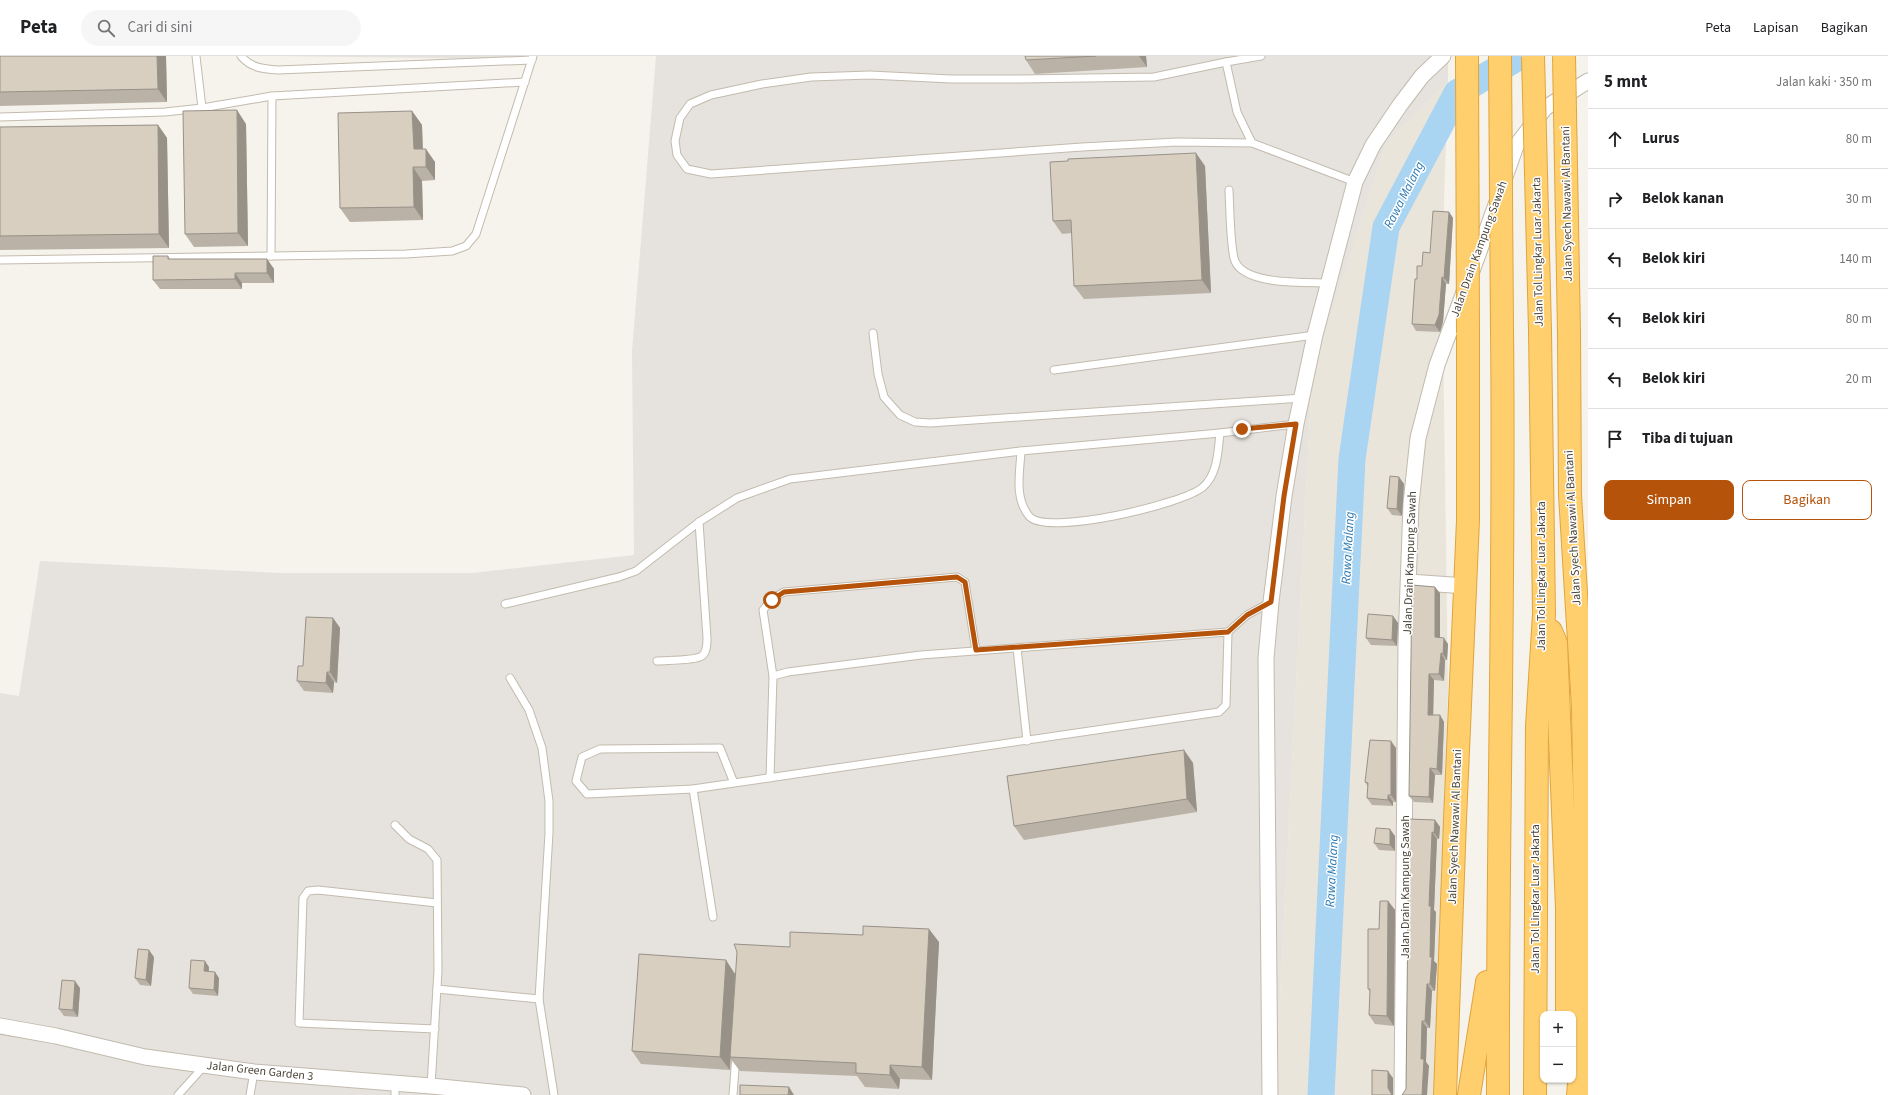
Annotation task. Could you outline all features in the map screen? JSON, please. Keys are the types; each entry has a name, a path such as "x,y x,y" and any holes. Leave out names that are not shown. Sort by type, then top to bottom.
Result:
{"highway":[{"name":"Jalan Syech Nawawi Al Bantani","path":"1445,1095 1468,520 1467,56"},
{"path":"1498,1095 1497,914 1503,459 1500,56"},
{"name":"Jalan Tol Lingkar Luar Jakarta","path":"1533,56 1540,331 1544,614 1537,726 1535,1095"},
{"name":"Jalan Syech Nawawi Al Bantani","path":"1564,56 1569,333 1570,495 1586,706 1588,949 1578,1095"},
{"path":"1544,614 1556,642 1567,908 1567,1011"},
{"path":"1469,1095 1497,914"},
{"path":"1575,1083 1578,1095"}],"street":[{"path":"1270,1095 1266,658 1271,602 1284,496 1296,424 1315,335 1355,182 1373,145 1400,105 1422,76 1443,56"},
{"name":"Jalan Drain Kampung Sawah","path":"1402,1095 1406,643 1412,504 1418,438 1437,365 1516,146 1545,108 1588,81"},
{"path":"1409,582 1466,586"},
{"name":"Jalan Green Garden 3","path":"0,1026 56,1036 146,1057 254,1072 395,1089 431,1086 523,1095"}],"lane":[{"path":"196,56 202,108"},
{"path":"0,260 406,254 452,251 466,246 476,234 532,58 278,70 261,69 249,64 240,56"},
{"path":"1261,56 1154,77 951,79 870,75 811,77 762,84 711,95 690,104 680,118 675,141 677,155 687,169 710,174 1177,142 1252,143 1355,182"},
{"path":"1226,62 1237,112 1252,143"},
{"path":"0,118 165,112 202,108 272,96 525,82"},
{"path":"271,256 272,96"},
{"path":"1229,190 1234,259 1246,274 1265,280 1329,283"},
{"path":"873,332 878,374 884,397 900,415 915,422 930,423 1302,398"},
{"path":"1054,370 1315,335"},
{"path":"504,604 619,577 636,571 699,522 737,498 790,479 1021,451 1220,433 1296,424"},
{"path":"1021,451 1019,498 1029,517 1043,523 1069,522 1152,508 1180,498 1204,487 1213,472 1217,457 1220,433"},
{"path":"657,661 696,658 702,655 706,649 707,638 699,522"},
{"path":"770,778 773,676 764,610 772,600 784,592 957,577 965,582 976,650"},
{"path":"773,676 788,672 921,655 1228,632 1247,615 1271,602"},
{"path":"734,783 720,748 600,749 582,757 576,781 587,794 692,789 770,778 1027,741 1219,712 1226,706 1228,632"},
{"path":"1017,648 1027,741"},
{"path":"510,678 529,710 542,748 549,801 549,833 539,999 554,1095"},
{"path":"692,789 713,917"},
{"path":"396,825 409,839 428,849 437,860 437,989 431,1086"},
{"path":"435,1029 299,1022 303,898 308,891 318,890 437,903"},
{"path":"437,989 539,999"},
{"path":"733,1095 737,1050"},
{"path":"178,1095 205,1065"},
{"path":"250,1095 254,1072"}],"shaded area":[{"path":"273,56 522,56 520,59"},
{"path":"656,56 1448,56 1448,82 1386,143 1312,376 1275,1095 0,1095 0,693 19,696 40,561 280,573 472,573 634,555 632,351"},
{"path":"1448,82 1442,261 1448,691 1434,1095 1275,1095 1312,376 1386,143"}],"building":[{"path":"0,56 157,56 158,89 0,92"},
{"path":"1025,56 1096,56 1026,60"},
{"path":"237,110 238,233 185,234 183,111"},
{"path":"412,111 414,149 426,149 426,167 413,167 414,207 340,208 338,113"},
{"path":"158,125 159,234 0,236 0,127"},
{"path":"1196,153 1202,280 1074,286 1071,220 1053,221 1050,162 1068,161 1068,159"},
{"path":"1433,211 1449,212 1444,278 1442,277 1439,315 1435,325 1412,324 1417,266 1422,266 1423,252 1430,253"},
{"path":"153,256 168,256 168,259 267,259 267,273 235,273 235,279 153,280"},
{"path":"1390,476 1399,477 1397,509 1387,508"},
{"path":"1412,585 1435,587 1435,637 1444,638 1443,654 1441,653 1439,674 1429,674 1428,715 1440,715 1437,769 1430,768 1429,797 1409,796"},
{"path":"1368,614 1393,616 1392,640 1366,638"},
{"path":"306,617 333,618 330,672 327,672 326,683 297,681 298,666 303,666"},
{"path":"1370,740 1391,741 1391,795 1388,795 1388,800 1367,798 1368,783 1365,782"},
{"path":"1184,750 1187,799 1014,826 1007,776"},
{"path":"1409,819 1435,820 1434,833 1432,832 1429,906 1431,906 1430,957 1432,957 1430,984 1427,984 1425,1021 1422,1021 1421,1059 1424,1059 1422,1095 1402,1095 1406,1089"},
{"path":"1376,828 1390,829 1390,845 1374,843"},
{"path":"1380,901 1388,901 1387,1016 1369,1015 1370,989 1368,989 1368,929 1379,929"},
{"path":"863,926 929,929 922,1067 890,1065 890,1075 856,1073 856,1063 730,1057 737,952 734,944 790,947 790,932 863,935"},
{"path":"138,949 149,950 146,980 135,978"},
{"path":"639,954 726,960 720,1057 632,1051"},
{"path":"191,960 205,961 204,971 215,972 214,990 189,988"},
{"path":"62,980 75,981 73,1010 59,1009"},
{"path":"1372,1070 1388,1071 1388,1088 1392,1095 1372,1095"},
{"path":"740,1085 789,1087 788,1095 740,1095"}],"waterway":[{"name":"Rawa Malang","path":"1321,1095 1352,459 1386,227 1457,93 1520,56"}],"route":[{"path":"772,600 784,592 957,577 965,582 976,650 1228,632 1247,615 1271,602 1284,496 1296,424 1242,429"}]}
